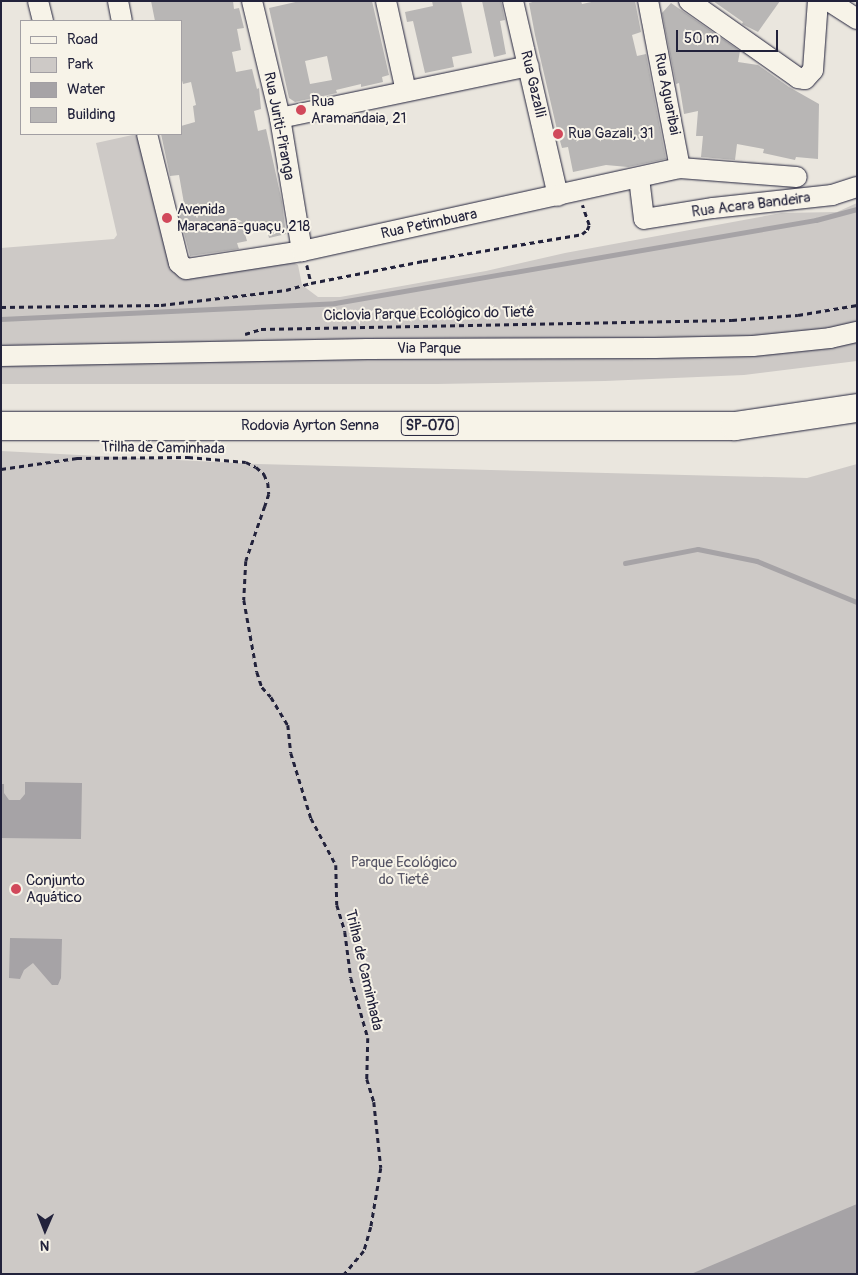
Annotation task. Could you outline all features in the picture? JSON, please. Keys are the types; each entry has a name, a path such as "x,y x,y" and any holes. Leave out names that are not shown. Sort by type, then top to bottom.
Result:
{"highway":[{"name":"Rodovia Ayrton Senna","path":"1,426 735,426 857,408"}],"street":[{"path":"38,1 43,20"},
{"path":"118,1 122,20"},
{"name":"Rua Juriti-Piranga","path":"252,1 280,118 302,251"},
{"path":"386,1 406,91"},
{"name":"Rua Gazalli","path":"513,1 558,196"},
{"name":"Rua Aguaribai","path":"648,1 671,170"},
{"path":"689,1 798,78 805,79 813,70 818,1"},
{"path":"829,1 857,19"},
{"path":"280,118 529,66"},
{"name":"Rua Petimbuara","path":"147,135 179,263 182,268 195,268 302,251 578,192 671,170 797,177"},
{"name":"Rua Acara Bandeira","path":"638,178 644,219 713,208 832,195 857,187"},
{"name":"Via Parque","path":"1,356 367,349 753,346 830,338 857,332"}],"path":[{"path":"1,307 161,305 286,290 311,283 423,261 582,234 589,225 578,192"},
{"path":"302,251 311,283"},
{"name":"Ciclovia Parque Ecológico do Tietê","path":"238,336 261,329 732,320 798,315 857,305"},
{"name":"Trilha de Caminhada","path":"1,469 77,458 188,457 246,462 256,466 264,474 268,483 267,500 246,561 244,600 257,672 262,687 271,697 288,725 291,753 311,818 336,865 337,905 345,932 351,978 368,1038 367,1079 374,1102 381,1168 371,1227 364,1251 345,1274"}],"green space":[{"path":"132,135 141,137 172,270 181,276 288,259 298,265 302,285 318,297 340,297 486,271 565,253 781,213 837,212 857,203 857,361 744,375 605,381 437,384 1,384 1,248 114,239 117,235 96,143"},
{"name":"Parque Ecológico do Tietê","path":"1,451 257,464 807,478 857,464 857,1274 1,1274"}],"water":[{"path":"25,782 82,783 81,839 1,838 1,784 4,784 4,793 9,800 20,800 25,794"},
{"path":"10,938 62,939 61,978 58,985 52,985 33,963 24,970 20,979 9,978"},
{"path":"857,1204 857,1274 691,1274"}],"building":[{"path":"151,1 233,1 234,9 239,8 244,28 237,29 241,50 232,52 236,72 252,69 257,89 259,88 261,109 254,111 258,131 266,129 282,202 286,234 269,238 267,230 245,234 247,241 237,243 239,249 190,256 178,210 185,209 179,175 170,176 161,135 182,135 182,126 195,122 193,106 196,105 191,82 183,84 182,80 182,20 155,20"},
{"path":"300,1 372,1 389,75 382,77 383,82 361,87 361,84 336,90 337,93 295,102 289,98 269,8","holes":["327,56 332,80 310,84 305,61"]},
{"path":"432,1 461,1 472,53 452,57 454,67 425,73 413,21 407,22 405,12 433,6"},
{"path":"482,1 501,1 505,20 500,21 506,54 494,57"},
{"path":"536,1 581,1 582,4 596,1 635,1 641,32 632,35 637,56 646,54 666,159 628,167 606,165 573,172 568,147 562,148 558,134 535,35 529,3"},
{"path":"713,1 780,1 758,32 742,24 743,22"},
{"path":"671,3 740,51 738,62 758,65 789,87 819,104 818,159 796,157 795,160 763,153 764,149 737,144 735,160 701,157 703,136 696,136 698,111 684,114 679,83 676,84 662,13"}],"waterway":[{"path":"1,319 335,303 816,220 857,209"},
{"path":"625,563 698,549 757,561 857,602"}],"place":[{"name":"Rua Aramandaia, 21","path":"301,110"},
{"name":"Rua Gazali, 31","path":"558,134"},
{"name":"Avenida Maracanã-guaçu, 218","path":"167,218"},
{"name":"Conjunto Aquático","path":"16,889"}]}
